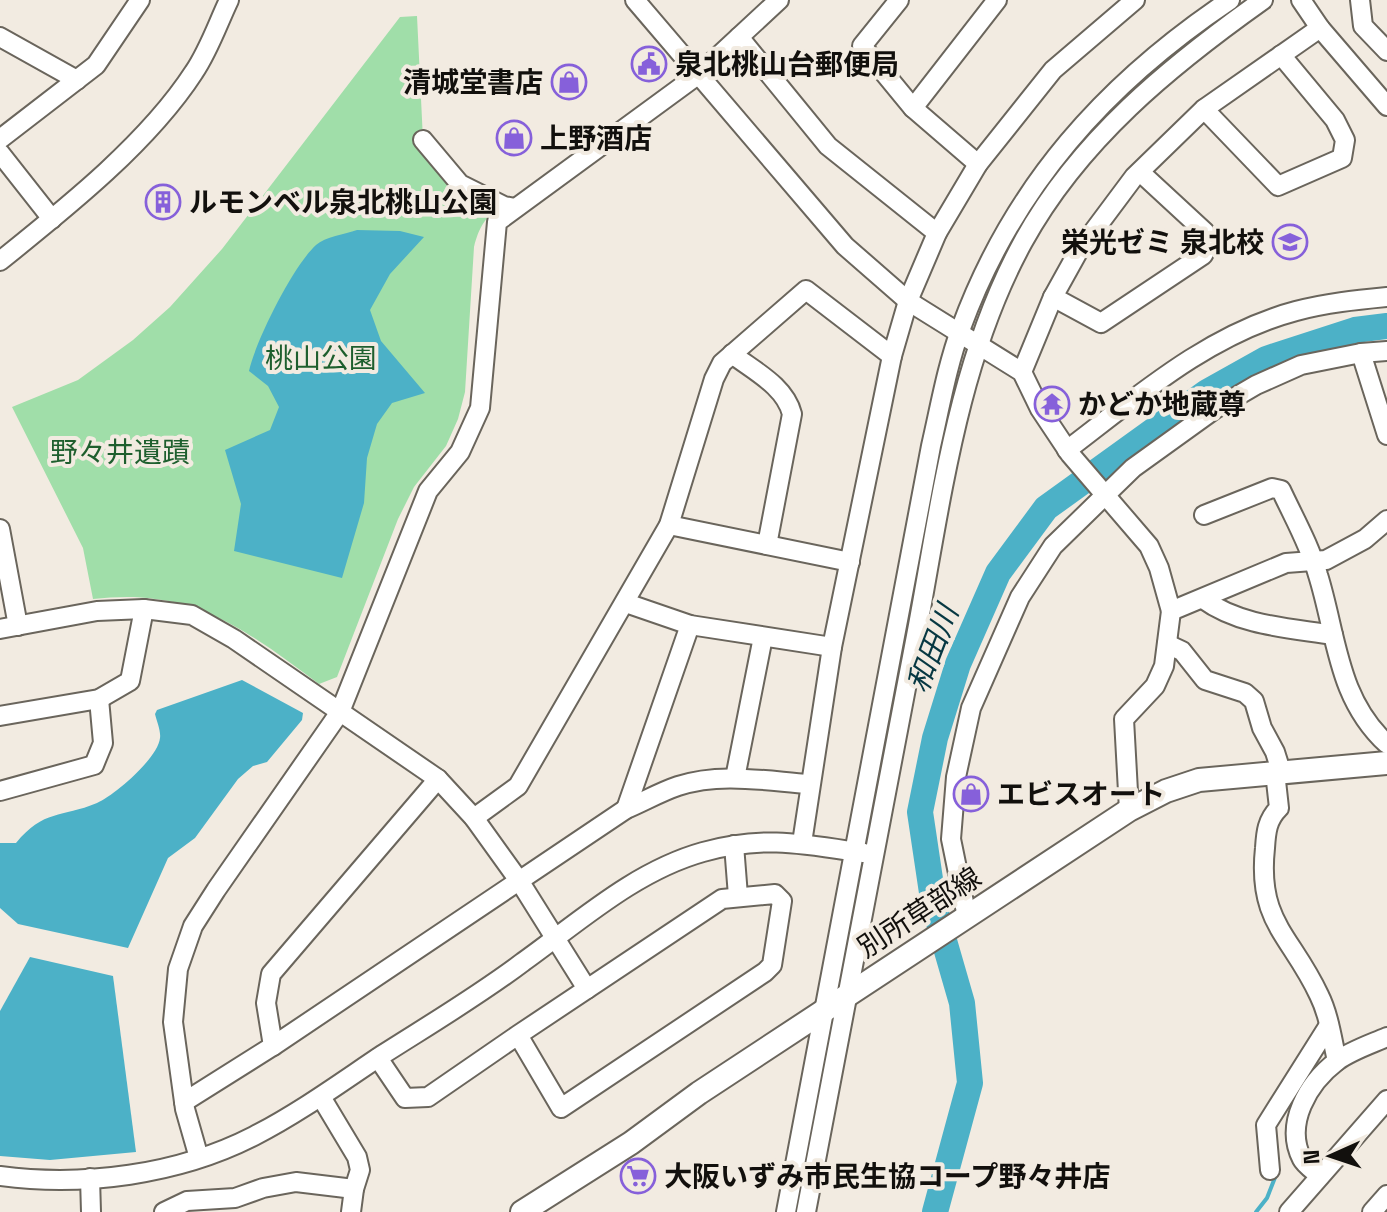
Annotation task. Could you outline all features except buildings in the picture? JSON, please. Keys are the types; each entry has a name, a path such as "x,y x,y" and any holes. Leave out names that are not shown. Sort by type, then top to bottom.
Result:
{"main road":[{"name":"別所草部線","path":"522,1212 631,1143 699,1093 1129,810 1166,791 1199,780 1387,763"}],"street":[{"path":"0,139 96,65 140,0"},
{"path":"0,261 52,219 143,136 195,72 229,0"},
{"path":"635,0 845,246 908,301 1022,372 1040,409 1069,452 1149,546 1159,568 1171,611 1164,666 1155,686 1124,719 1129,810"},
{"path":"199,1158 184,1102 173,1022 178,969 193,926 253,834 340,712 428,491 460,452 480,408 497,222 699,74 779,0"},
{"path":"899,0 862,46 913,108 978,164"},
{"path":"913,108 997,0"},
{"path":"802,843 832,647 892,356 908,301 937,233 978,164 1053,70 1135,0"},
{"path":"786,1212 931,446 960,331 973,297 1016,215 1057,153 1107,97 1150,58 1230,0"},
{"path":"806,1212 947,473 978,343 1023,242 1051,196 1113,121 1170,69 1263,0"},
{"path":"1301,0 1320,28 1387,106"},
{"path":"1360,0 1363,26 1387,51"},
{"path":"1022,372 1053,297 1078,252 1140,172 1204,109 1320,28"},
{"path":"0,37 77,80"},
{"path":"739,37 828,146 937,233"},
{"path":"1204,109 1278,186 1342,158 1345,140 1335,120 1281,55"},
{"path":"423,140 460,184 504,206 515,208"},
{"path":"0,153 52,219"},
{"path":"1053,297 1101,323 1203,255 1209,244 1205,232 1140,172"},
{"path":"474,818 518,786 669,525 714,379 722,363 806,290 892,356"},
{"path":"1069,452 1158,381 1212,346 1258,324 1328,303 1387,297"},
{"path":"964,920 951,839 956,777 971,708 1020,597 1053,546 1105,493 1156,451 1215,409 1256,385 1301,365 1387,351"},
{"path":"1361,353 1387,435"},
{"path":"732,354 779,389 789,402 792,414 767,545"},
{"path":"1204,515 1272,488 1281,490 1314,561 1352,700 1369,727 1387,744"},
{"path":"1171,611 1286,563 1326,560 1365,539 1387,520"},
{"path":"669,525 850,562"},
{"path":"0,529 9,627 97,611 144,609 192,615 234,639 438,779 474,818 520,882 587,989"},
{"path":"1203,599 1219,611 1261,623 1333,635"},
{"path":"626,603 690,625 832,647"},
{"path":"0,716 99,699 130,681 144,609"},
{"path":"626,809 690,625"},
{"path":"735,778 763,637"},
{"path":"1167,644 1182,651 1205,680 1245,693 1254,701 1262,728 1275,752 1279,808 1267,827 1262,876 1265,899 1273,919 1319,995 1337,1061"},
{"path":"0,791 94,765 103,743 99,699"},
{"path":"273,1046 266,1003 271,974 438,779"},
{"path":"184,1102 273,1046 626,809 678,786 708,779 809,784"},
{"path":"0,1176 55,1180 136,1173 199,1158 253,1137 321,1097 507,975 606,901 675,861 734,845 767,840 875,854"},
{"path":"734,845 738,896"},
{"path":"378,1058 405,1098 428,1097 518,1035 722,899 775,894 782,901 772,965 765,972 561,1108 518,1035"},
{"path":"1270,1170 1266,1125 1329,1025"},
{"path":"1320,1176 1303,1162 1294,1140 1298,1113 1312,1088 1337,1061 1387,1037"},
{"path":"321,1097 357,1157 360,1170 351,1212"},
{"path":"1289,1212 1387,1100"},
{"path":"90,1178 91,1212"},
{"path":"164,1212 187,1201 235,1198 263,1188 296,1182 354,1189"},
{"path":"1372,1212 1387,1195"}],"green space":[{"name":"桃山公園","path":"417,16 423,140 460,184 504,206 484,223 474,247 465,392 458,419 446,446 414,487 398,519 337,677 319,684 242,631 200,610 147,598 93,599 83,548 12,407 78,380 133,340 170,307 222,249 400,17"}],"water":[{"path":"357,230 400,231 424,237 390,274 370,310 381,341 425,393 392,403 377,424 367,458 364,503 342,578 234,551 241,504 225,450 270,430 279,407 268,386 249,371 276,304 297,269 320,242"},
{"path":"242,680 303,713 302,720 267,762 253,766 238,779 195,838 168,858 128,948 18,924 0,908 0,843 16,843 44,819 97,803 124,784 144,765 157,746 160,735 155,714 157,710"},
{"path":"30,957 113,976 136,1152 50,1160 0,1156 0,1011"}],"waterway":[{"name":"和田川","path":"935,1212 970,1083 962,1003 934,906 920,812 935,738 958,664 998,573 1046,508 1207,392 1266,359 1355,330 1387,326"},
{"path":"1256,1212 1267,1198 1276,1175"}],"place":[{"name":"泉北桃山台郵便局","path":"649,64"},
{"name":"清城堂書店","path":"569,82"},
{"name":"上野酒店","path":"514,138"},
{"name":"ルモンベル泉北桃山公園","path":"163,202"},
{"name":"栄光ゼミ 泉北校","path":"1290,242"},
{"name":"かどか地蔵尊","path":"1052,404"},
{"name":"エビスオート","path":"971,794"},
{"name":"大阪いずみ市民生協コープ野々井店","path":"638,1176"}],"park label":[{"name":"野々井遺蹟","path":"120,452"}]}
